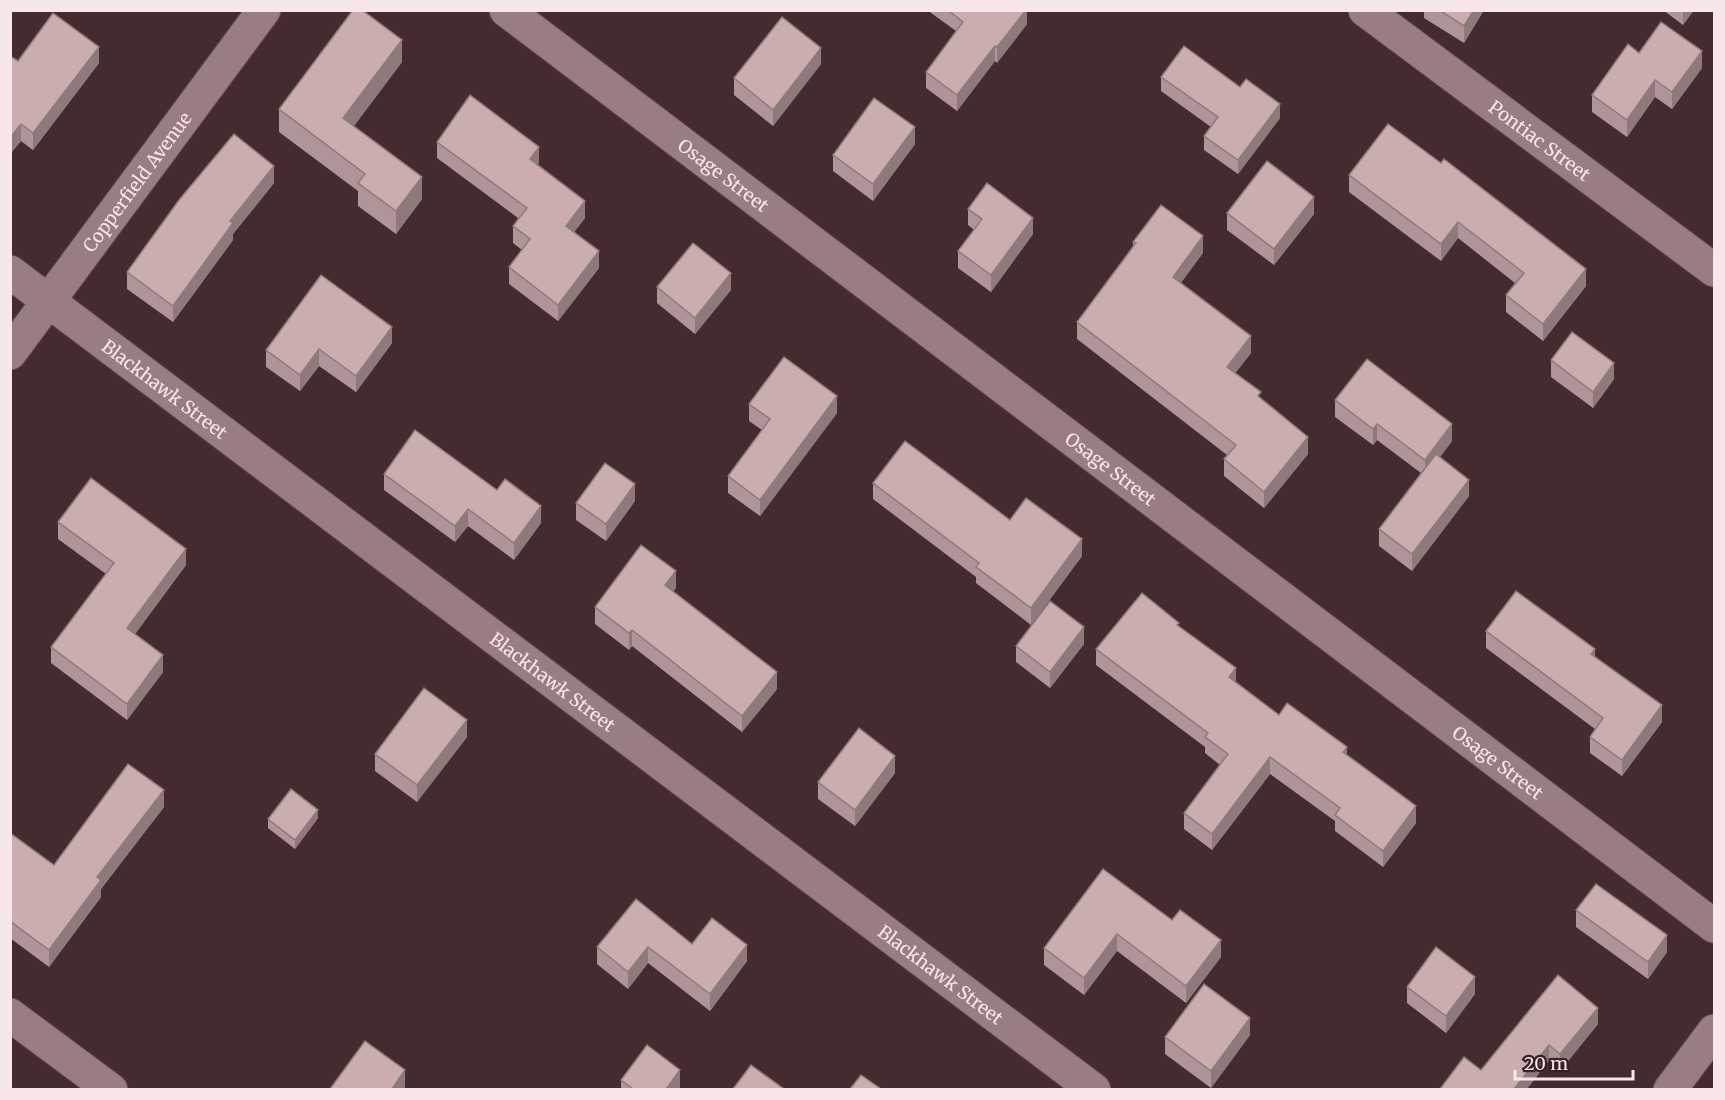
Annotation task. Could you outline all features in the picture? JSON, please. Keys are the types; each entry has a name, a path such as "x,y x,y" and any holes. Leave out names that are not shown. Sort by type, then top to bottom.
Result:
{"street":[{"name":"Copperfield Avenue","path":"10,353 264,10"},
{"name":"Osage Street","path":"506,10 1714,926"},
{"name":"Pontiac Street","path":"1365,10 1714,270"},
{"name":"Blackhawk Street","path":"10,272 1094,1089"},
{"path":"10,1015 111,1089"},
{"path":"1670,1089 1714,1031"}],"building":[{"path":"353,10 362,10 402,40 343,118 422,177 396,211 358,183 365,174 279,109"},
{"path":"948,10 1026,10 957,95 926,72 963,22"},
{"path":"1439,10 1474,10 1464,26"},
{"path":"53,13 99,47 33,133 21,124 10,138 10,56 18,61"},
{"path":"782,17 821,48 773,110 734,78"},
{"path":"1661,22 1702,51 1672,92 1655,80 1627,120 1592,95 1628,44 1639,53"},
{"path":"1184,46 1240,87 1246,79 1280,104 1238,160 1204,136 1218,117 1161,77"},
{"path":"470,95 539,147 530,159 585,201 566,226 599,251 558,305 509,267 530,239 513,226 527,208 437,142"},
{"path":"874,98 915,127 873,184 833,155"},
{"path":"1388,124 1441,163 1444,159 1586,269 1543,324 1506,295 1524,273 1458,222 1441,244 1349,175"},
{"path":"234,134 274,166 230,221 233,223 173,306 127,272 179,200"},
{"path":"1267,161 1314,197 1274,249 1227,213"},
{"path":"987,183 1033,218 991,275 958,251 982,219 968,209"},
{"path":"1161,205 1203,236 1173,277 1251,336 1227,367 1261,392 1258,396 1308,437 1264,492 1224,459 1236,445 1077,322 1136,243 1133,242"},
{"path":"693,243 731,273 695,318 657,287"},
{"path":"321,275 392,327 356,376 319,349 300,375 266,350"},
{"path":"1572,332 1614,363 1593,392 1551,360"},
{"path":"784,357 837,396 760,500 728,476 770,419 749,404"},
{"path":"1367,359 1452,424 1425,460 1377,424 1373,429 1335,400"},
{"path":"415,430 497,490 505,479 541,506 514,543 468,509 455,526 384,474"},
{"path":"905,441 1010,520 1026,498 1082,539 1031,608 976,567 979,563 873,483"},
{"path":"1436,454 1469,480 1412,554 1379,529"},
{"path":"605,463 635,484 606,524 576,503"},
{"path":"91,478 186,549 127,628 163,655 127,704 51,647 114,563 58,522"},
{"path":"641,545 676,571 665,585 777,672 742,716 632,630 629,633 595,607"},
{"path":"1516,591 1595,649 1591,654 1662,705 1622,760 1590,737 1603,718 1486,631"},
{"path":"1142,593 1179,623 1177,625 1236,668 1229,677 1279,715 1287,703 1347,747 1343,752 1416,806 1383,851 1335,815 1340,808 1270,757 1212,834 1184,813 1228,754 1205,737 1208,733 1096,649"},
{"path":"1050,601 1084,627 1050,672 1016,646"},
{"path":"424,688 467,720 417,785 375,754"},
{"path":"859,728 895,756 855,810 818,782"},
{"path":"128,764 164,790 97,877 101,880 49,950 10,921 10,833 54,865"},
{"path":"291,789 318,810 295,840 268,819"},
{"path":"1103,869 1172,920 1180,910 1221,940 1186,986 1117,934 1084,978 1044,948"},
{"path":"1596,884 1667,935 1648,962 1576,910"},
{"path":"636,899 692,944 712,918 747,945 710,994 648,947 628,972 597,947"},
{"path":"1436,947 1475,977 1446,1016 1407,987"},
{"path":"1558,975 1598,1008 1560,1054 1549,1045 1514,1089 1440,1089 1464,1057 1481,1070"},
{"path":"1204,984 1250,1018 1211,1071 1165,1037"},
{"path":"365,1041 405,1070 392,1089 330,1089"},
{"path":"647,1045 680,1070 666,1089 633,1089 621,1080"},
{"path":"751,1065 784,1089 733,1089"},
{"path":"861,1075 881,1089 850,1089"}]}
